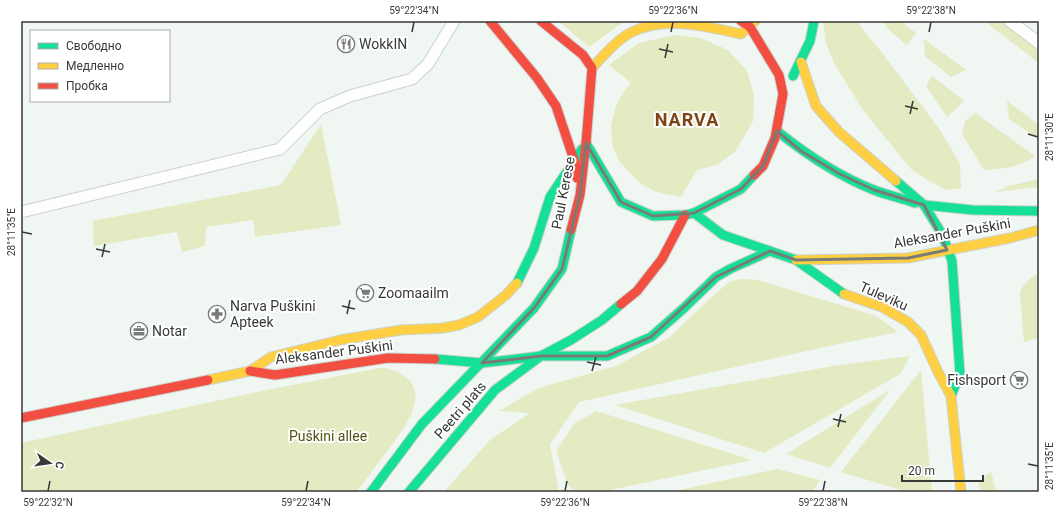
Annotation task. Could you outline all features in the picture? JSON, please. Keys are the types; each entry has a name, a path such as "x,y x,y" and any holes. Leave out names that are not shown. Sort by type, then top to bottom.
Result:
{"main road":[{"path":"490,21 537,78 556,106 574,160 580,195"},
{"path":"541,21 583,55 592,68 607,51 630,33 649,25 692,24 741,34 766,54"},
{"path":"742,21 753,24"},
{"path":"586,143 621,202 653,216 689,214 742,189 763,166 775,138 783,94 810,41 814,21"},
{"path":"741,34 753,24"},
{"path":"753,24 766,54 779,75 783,94"},
{"name":"Tuleviku","path":"800,62 816,106 839,132 924,205 942,234 952,261 960,374 951,396"},
{"name":"Paul Kerese","path":"482,363 534,308 562,269 580,195 592,68"},
{"name":"Aleksander Puškini","path":"777,131 801,151 874,190 924,205 973,210 1039,212"},
{"name":"Aleksander Puškini","path":"21,418 250,370 270,357 340,340 402,330 443,328 459,325 478,317 506,295 517,283 534,248 550,197 586,143"},
{"name":"Aleksander Puškini","path":"250,370 275,375 388,358 444,359 482,363 541,356 571,340 602,320 637,291 662,259 689,214 723,235 796,260 908,258 1010,238 1039,230"},
{"path":"541,356 607,356 651,337 716,277 770,251"},
{"name":"Tuleviku","path":"796,260 842,293 882,307 908,322 921,335 951,396 961,492"},
{"name":"Peetri plats","path":"409,492 495,390 541,356"},
{"name":"Peetri plats","path":"371,492 422,424 482,363"}],"lane":[{"path":"21,212 280,149 320,109 350,96 412,79 428,64 454,21"},
{"path":"1010,21 1039,43"}],"highlighted area":[{"path":"777,131 801,151 838,173 874,190 924,205 947,250 908,258 796,260 770,251 716,277 651,337 607,356 541,356 482,363 534,308 562,269 580,195 586,143 621,202 653,216 694,213 741,189 763,166"}],"green space":[{"path":"558,21 625,21 589,47"},
{"path":"823,21 856,21 883,54 940,130 960,164 961,188 947,190 929,181 911,169 863,110 835,65 826,43"},
{"path":"883,21 900,21 916,33 907,45 888,29"},
{"path":"984,21 1000,21 1039,51 1039,63"},
{"path":"674,35 700,38 728,50 747,71 754,95 753,121 735,152 716,165 697,170 681,197 656,192 641,184 619,161 612,144 611,125 616,106 624,91 631,83 609,65 639,43"},
{"path":"924,39 966,70 951,77 925,56"},
{"path":"932,76 964,101 947,117 926,86"},
{"path":"1007,101 1039,125 1038,139 1009,119"},
{"path":"975,113 1035,156 1016,165 1005,168 984,170 962,134 965,121"},
{"path":"321,124 341,225 255,237 253,220 206,227 205,246 182,252 177,232 94,246 93,221 281,185"},
{"path":"1039,179 1039,187 995,192 1008,186"},
{"path":"1039,274 1039,338 1024,342 1020,292 1028,281"},
{"path":"741,279 758,280 876,316 898,332 579,402 550,444 559,492 444,492 490,440 530,413 499,411 539,388 616,366 670,337 729,282"},
{"path":"910,356 900,374 764,453 615,405 833,366"},
{"name":"Puškini allee","path":"380,368 390,369 399,373 413,385 415,395 414,406 404,428 356,492 21,492 21,443 267,390"},
{"path":"921,370 932,492 908,492 841,472"},
{"path":"890,390 830,468 786,454"},
{"path":"596,411 752,460 601,492 577,492 568,485 556,451 574,424"},
{"path":"777,469 820,480 812,492 670,492"},
{"path":"991,471 996,492 981,492 978,483"}],"traffic: fast":[{"path":"793,76 810,41 814,21"},
{"path":"777,131 811,157 835,172 874,190 915,203"},
{"path":"586,143 621,202 653,216 685,215 694,213 741,189 754,175"},
{"path":"517,283 534,248 550,197 582,149"},
{"path":"896,181 924,205 942,234 952,261 960,374 951,396"},
{"path":"924,205 973,210 1039,211"},
{"path":"694,213 723,235 796,260 844,294"},
{"path":"371,492 422,424 534,308 562,269 571,230"},
{"path":"545,356 607,356 651,337 716,277 770,251"},
{"path":"409,492 495,390 541,356 571,340 602,320 621,304"},
{"path":"435,359 482,363 541,356"}],"traffic: slow":[{"path":"592,68 616,43 638,29 652,25 682,24 697,25 741,34 755,21"},
{"path":"801,62 816,106 839,132 896,181"},
{"path":"796,260 908,258 1010,238 1039,230"},
{"path":"208,380 250,371 271,357 340,340 401,330 443,328 459,325 478,317 506,295 517,283"},
{"path":"844,294 882,307 908,322 921,335 951,396 961,492"}],"traffic: jam":[{"path":"490,21 537,78 556,106 574,160 577,178"},
{"path":"541,21 583,55 592,68 580,195 571,230"},
{"path":"741,21 750,27 779,75 783,94 775,138 763,166 754,175"},
{"path":"621,304 637,291 662,259 685,215"},
{"path":"250,371 275,375 388,358 435,359"},
{"path":"21,418 208,380"}],"place":[{"name":"WokkIN","path":"346,44"},
{"name":"Zoomaailm","path":"365,293"},
{"name":"Narva Puškini Apteek","path":"217,314"},
{"name":"Notar","path":"139,331"},
{"name":"Fishsport","path":"1019,380"}],"district":[{"name":"NARVA","path":"687,119"}]}
